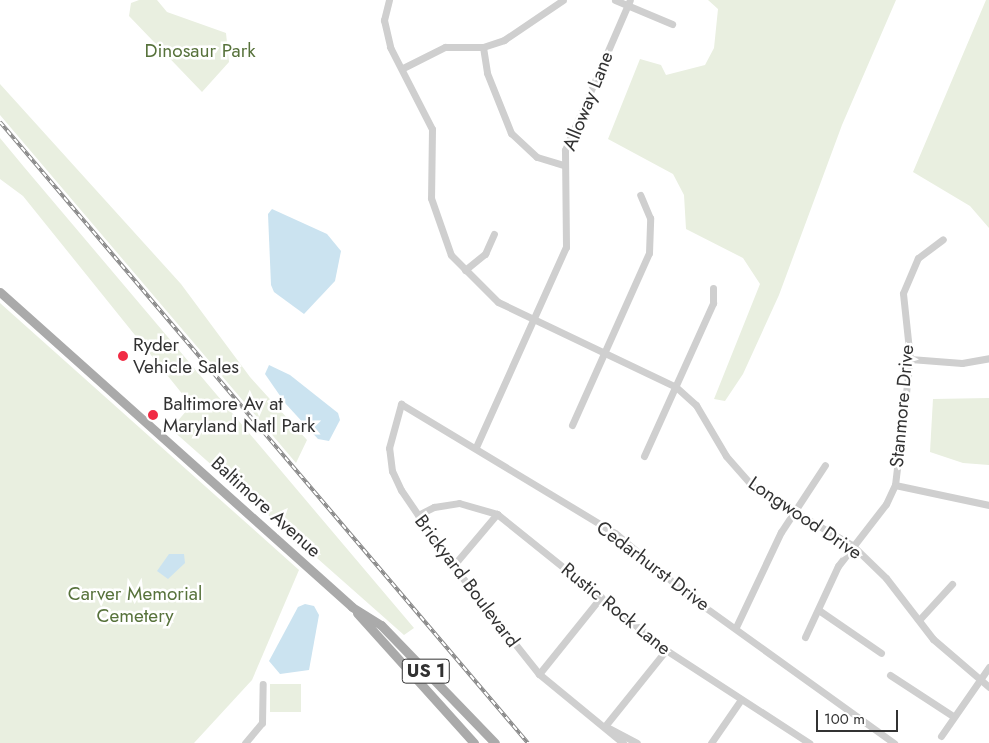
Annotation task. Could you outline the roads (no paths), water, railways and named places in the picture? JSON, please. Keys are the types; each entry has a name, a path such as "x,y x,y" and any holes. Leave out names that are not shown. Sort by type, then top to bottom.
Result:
{"main road":[{"name":"Baltimore Avenue","path":"0,292 352,607 474,743"},
{"name":"Baltimore Avenue","path":"352,607 381,625 495,743"}],"street":[{"path":"389,0 384,20 390,47 403,68 432,129 435,219 451,255 498,302 536,320"},
{"path":"403,68 445,47 483,47 504,40 563,0"},
{"path":"615,0 629,3 672,24"},
{"name":"Alloway Lane","path":"476,447 536,320 566,247 564,165 574,127 629,3"},
{"path":"483,47 487,73 511,133 537,157 564,165"},
{"path":"572,425 649,252 650,218 640,195"},
{"path":"465,270 485,254 494,234"},
{"name":"Stanmore Drive","path":"805,637 820,611 838,566 852,545 876,518 895,485 910,359 902,304 906,282 918,258 943,239"},
{"path":"644,456 713,303 713,288"},
{"name":"Longwood Drive","path":"536,320 676,387 696,406 746,479 794,511 852,545 919,620 933,639 989,686"},
{"path":"910,359 962,363 989,358"},
{"name":"Cedarhurst Drive","path":"400,404 476,447 615,533 688,595 736,627 894,743"},
{"name":"Brickyard Boulevard","path":"400,404 390,438 390,460 395,480 418,515 453,566 539,674 605,726 623,743"},
{"path":"736,627 794,511 825,465"},
{"path":"895,485 989,505"},
{"name":"Rustic Rock Lane","path":"418,515 434,507 459,503 497,514 666,650 740,701 807,742"},
{"path":"453,566 497,514"},
{"path":"919,620 952,584"},
{"path":"539,674 601,597"},
{"path":"820,611 882,653"},
{"path":"605,726 666,650"},
{"path":"941,736 953,716 989,667"},
{"path":"890,675 953,716"},
{"path":"249,742 262,723 263,684"},
{"path":"711,743 740,701"},
{"name":"Brickyard Boulevard","path":"605,726 636,743"}],"water":[{"path":"272,209 327,234 341,251 335,281 304,314 274,292 271,285 268,214"},
{"path":"269,365 290,375 338,413 340,420 329,441 318,439 285,403 265,374"},
{"path":"169,554 184,554 185,563 168,579 157,571"},
{"path":"305,604 314,606 319,615 309,670 280,674 269,661 298,607"}],"railway":[{"path":"0,122 528,743"}],"place":[{"name":"Ryder Vehicle Sales","path":"123,356"},
{"name":"Baltimore Av at Maryland Natl Park","path":"153,415"}],"park label":[{"name":"Dinosaur Park","path":"200,51"},
{"name":"Carver Memorial Cemetery","path":"135,605"}]}
